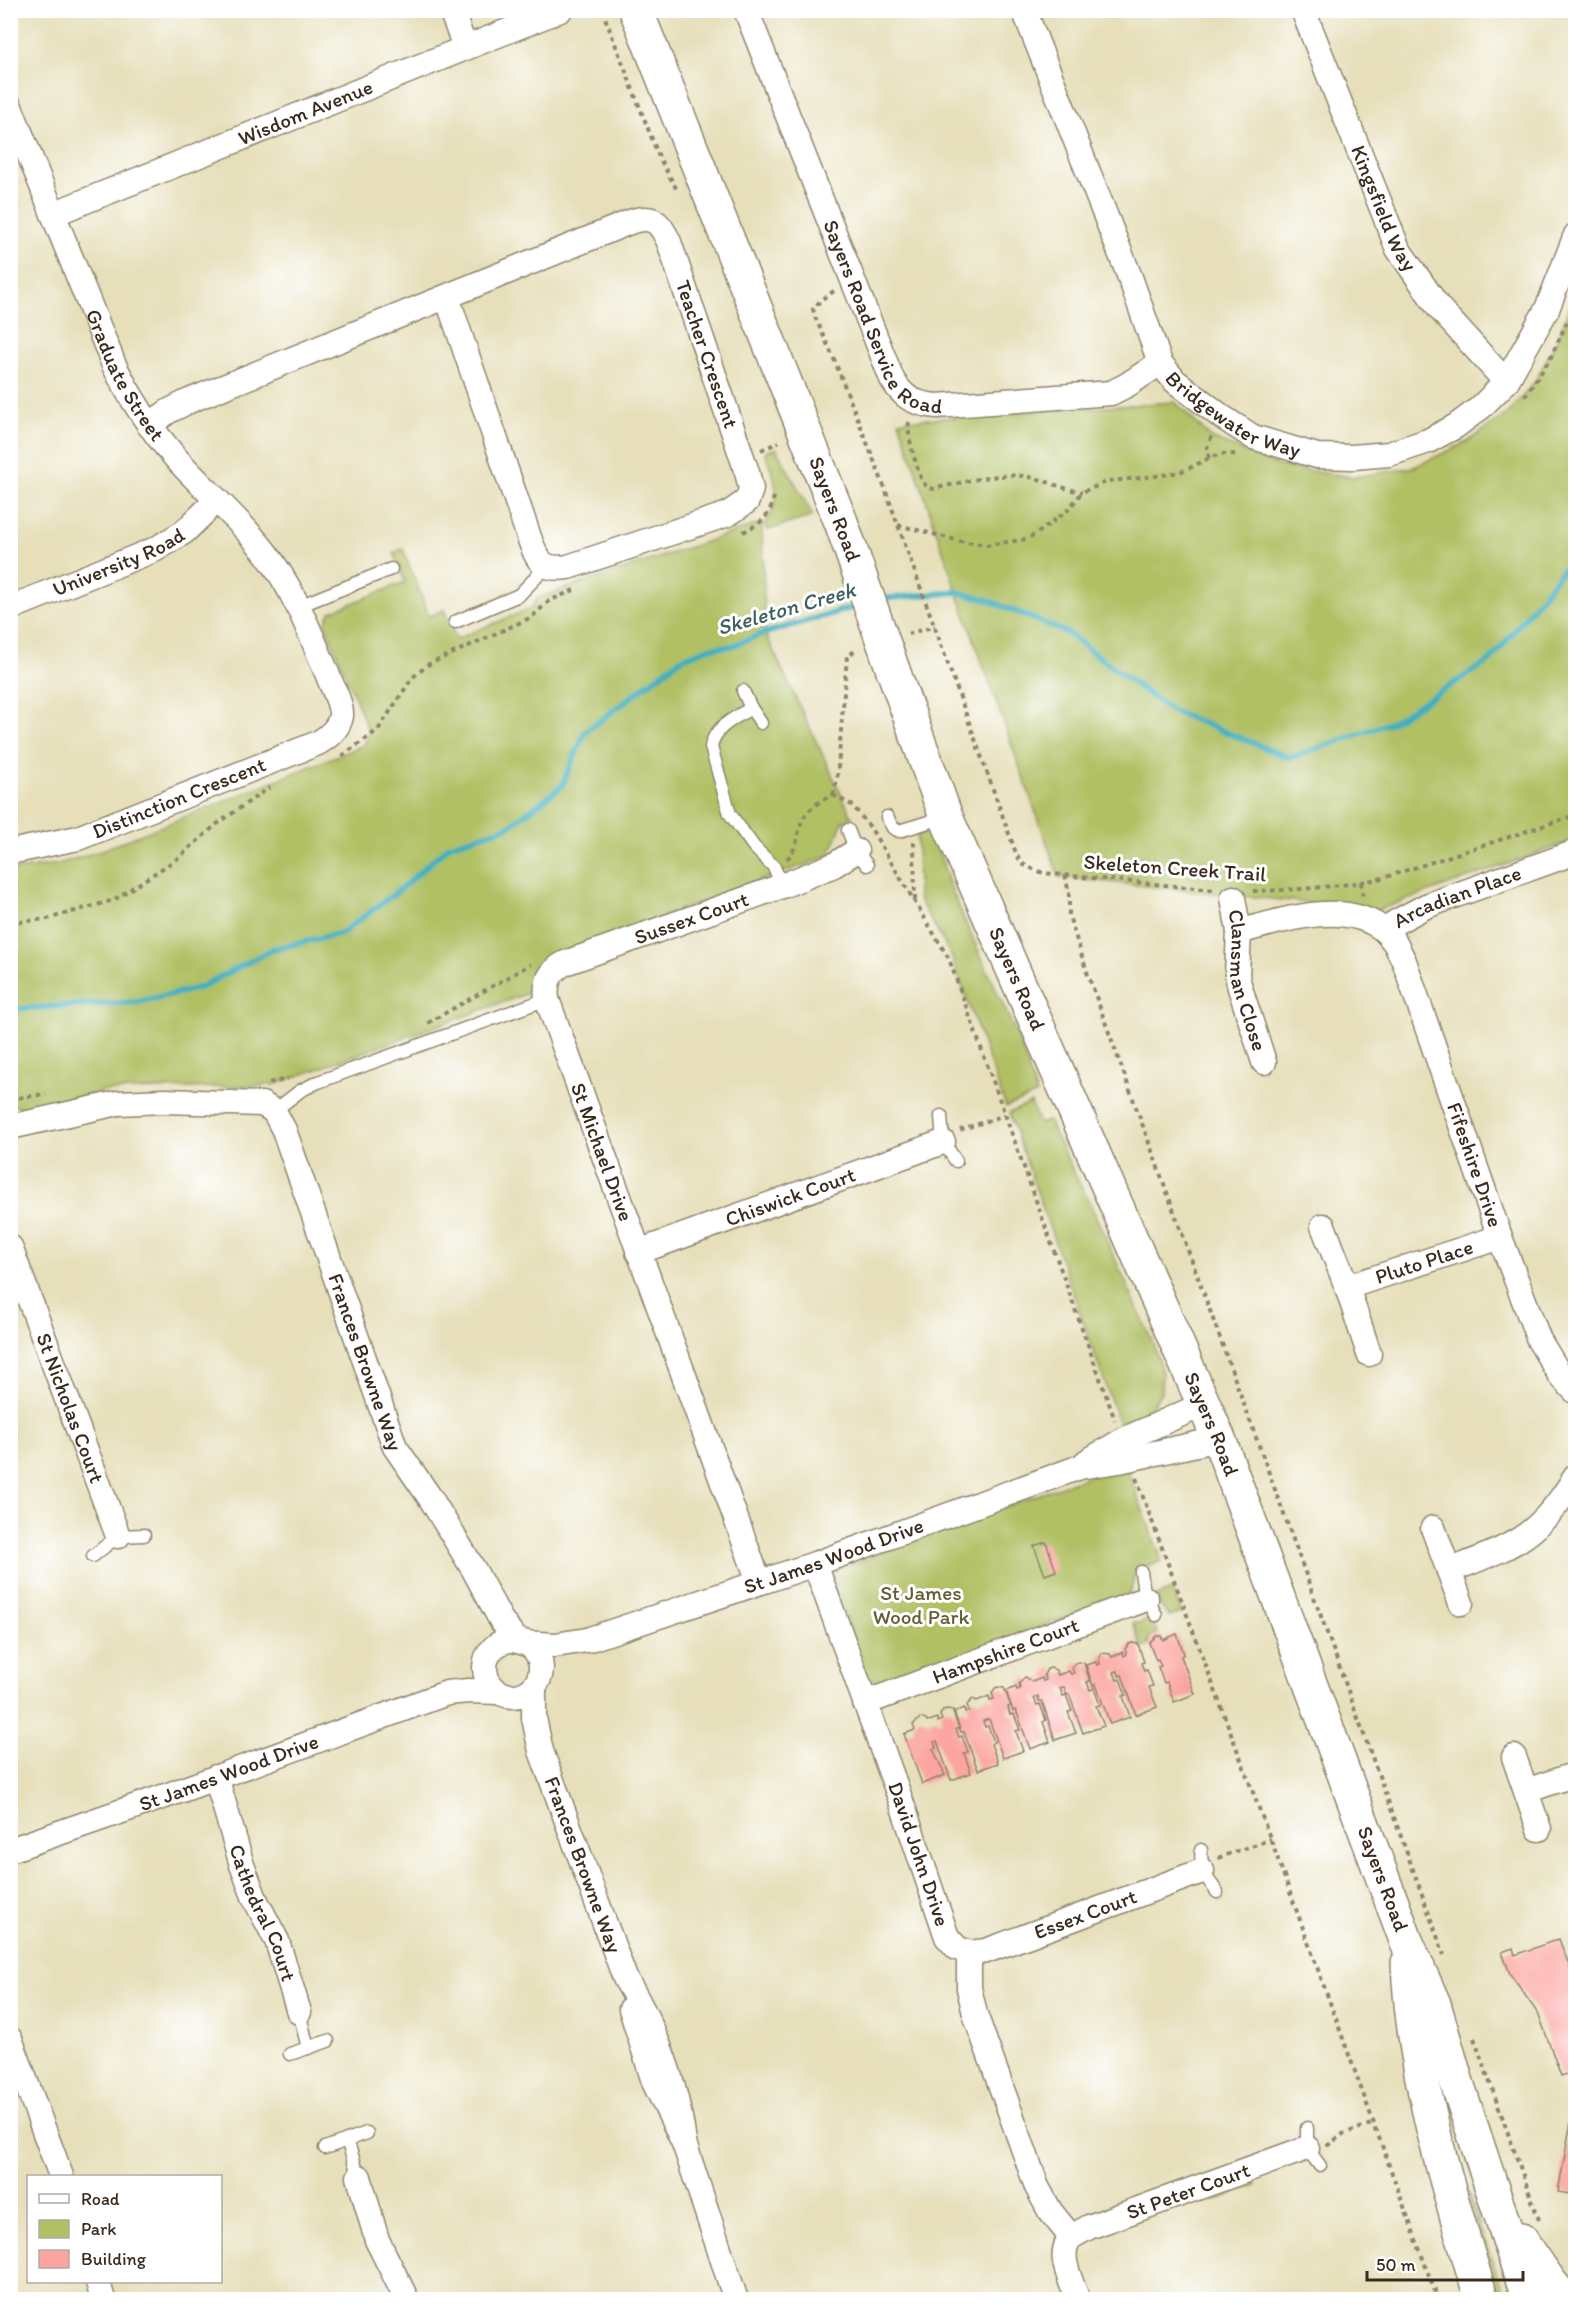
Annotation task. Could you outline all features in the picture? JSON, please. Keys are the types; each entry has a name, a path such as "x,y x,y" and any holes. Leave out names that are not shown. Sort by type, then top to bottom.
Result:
{"main road":[{"name":"Sayers Road","path":"636,10 841,522 946,817 1219,1439 1424,1958 1434,2004 1456,2080 1529,2300"},
{"name":"Sayers Road","path":"1424,1958 1410,2009 1427,2106 1452,2202 1482,2300"},
{"path":"1498,2206 1565,2300"}],"street":[{"path":"451,10 465,47"},
{"name":"Sayers Road Service Road","path":"746,10 898,390 913,402 937,406 1110,393 1127,385 1160,363"},
{"name":"Bridgewater Way","path":"1024,10 1131,280 1160,363 1175,381 1222,417 1253,437 1317,456 1353,458 1389,454 1428,441 1456,426 1480,408 1506,382 1548,309 1575,235"},
{"name":"Kingsfield Way","path":"1303,10 1398,249 1439,308 1506,382"},
{"name":"Wisdom Avenue","path":"53,214 558,11"},
{"name":"Graduate Street","path":"10,107 114,365 129,396 174,456 264,550 290,587 340,708 339,724"},
{"name":"Teacher Crescent","path":"149,425 189,401 639,219 655,220 663,229 669,242 747,472 750,496 742,506 728,514 568,567 547,566"},
{"path":"447,297 535,552 538,559 547,566"},
{"name":"University Road","path":"10,608 156,549 184,532 216,501"},
{"name":"Distinction Crescent","path":"10,852 56,844 102,830 328,738 339,724"},
{"name":"Sussex Court","path":"547,999 548,979 555,969 565,963 834,865 857,849"},
{"name":"Arcadian Place","path":"1239,932 1294,916 1336,914 1377,924 1386,932 1396,922 1426,906 1575,852"},
{"name":"Clansman Close","path":"1232,893 1239,932 1237,975 1264,1062"},
{"name":"Fifeshire Drive","path":"1386,932 1395,943 1404,961 1500,1237 1539,1340 1560,1374 1575,1392"},
{"name":"St Michael Drive","path":"547,999 759,1582"},
{"path":"10,1127 118,1103 164,1101 262,1104 274,1111"},
{"name":"Frances Browne Way","path":"274,1111 284,1130 395,1447 437,1509 474,1570 487,1597 521,1642"},
{"name":"Chiswick Court","path":"638,1252 947,1146"},
{"name":"Pluto Place","path":"1323,1226 1347,1287 1369,1354"},
{"name":"Pluto Place","path":"1347,1287 1500,1237"},
{"name":"St Nicholas Court","path":"10,1247 118,1536"},
{"name":"St James Wood Drive","path":"1126,1450 1204,1404"},
{"name":"St James Wood Drive","path":"521,1642 555,1645 587,1640 815,1564 1080,1467 1103,1450 1126,1450 1219,1439"},
{"path":"1449,1571 1512,1546 1534,1530 1559,1503 1575,1476"},
{"path":"1432,1528 1461,1604"},
{"name":"David John Drive","path":"815,1564 900,1798 947,1937 957,1948 969,1953"},
{"name":"Frances Browne Way","path":"487,1597 493,1623 489,1656"},
{"name":"Hampshire Court","path":"865,1703 1151,1607"},
{"name":"St James Wood Drive","path":"536,1684 560,1658 587,1640"},
{"path":"521,1642 536,1652 540,1659 541,1666 536,1684 521,1695 503,1694 489,1681 486,1666 489,1656 502,1643 521,1642"},
{"name":"St James Wood Drive","path":"447,1693 489,1656"},
{"name":"Frances Browne Way","path":"536,1684 534,1718 541,1751 625,1978 644,2056 684,2143 736,2300"},
{"name":"St James Wood Drive","path":"10,1850 447,1693 468,1691 503,1694"},
{"name":"Frances Browne Way","path":"503,1694 517,1710 541,1751"},
{"path":"1514,1757 1539,1829"},
{"path":"1526,1791 1575,1773"},
{"name":"Cathedral Court","path":"216,1777 242,1865 255,1899 277,1941 299,2012"},
{"name":"Essex Court","path":"969,1953 986,1951 1201,1862"},
{"path":"969,1953 969,1988 977,2021 1037,2187 1050,2211 1071,2237 1065,2244 1064,2259 1078,2300"},
{"path":"10,2039 16,2075 61,2175"},
{"name":"St Peter Court","path":"1071,2237 1089,2227 1311,2149"},
{"path":"359,2177 377,2240 407,2300"},
{"path":"98,2283 103,2300"}],"lane":[{"path":"455,622 519,596 547,566"},
{"path":"299,606 391,569"},
{"path":"743,691 761,723"},
{"path":"751,708 721,729 713,738 711,747 730,814 754,847 774,867 782,885"},
{"path":"887,817 893,828 899,831 946,817"},
{"path":"274,1111 300,1090 318,1082 547,999"},
{"path":"941,1116 947,1146"},
{"path":"93,1556 118,1536 144,1536"},
{"name":"Hampshire Court","path":"1141,1572 1142,1585 1151,1607"},
{"path":"1201,1862 1216,1892"},
{"name":"Cathedral Court","path":"299,2012 308,2048"},
{"path":"290,2054 328,2041"},
{"path":"325,2148 367,2133"},
{"path":"347,2140 359,2177"}],"path":[{"name":"Skeleton Creek Trail","path":"853,280 822,299 813,309 815,317 834,359 906,547 1017,856 1024,865 1043,873 1232,893 1291,890 1383,878 1575,815"},
{"path":"913,402 908,428 909,438 922,480 927,487 933,489 1004,476 1022,476 1066,490 1082,492"},
{"path":"764,459 761,450 779,442"},
{"path":"733,536 759,525 766,518 773,505 774,492"},
{"path":"337,759 378,730 412,678 429,664 532,617 549,601 574,590"},
{"path":"904,635 935,626"},
{"path":"863,647 847,656 837,780 833,795 852,805 870,827 949,960 1438,2300"},
{"path":"10,923 47,920 114,900 178,858 217,824 272,786"},
{"path":"1065,875 1070,916 1087,972 1424,1958"},
{"path":"947,1146 1005,1115"},
{"path":"1201,1862 1271,1839"},
{"path":"1471,2031 1542,2230"},
{"path":"1311,2149 1330,2145 1342,2134 1374,2123"}],"green space":[{"path":"1575,291 1575,840 1378,910 1059,877 957,592 899,421 1175,402 1211,438 1282,467 1354,477 1414,467 1467,442 1507,414 1534,383 1560,334"},
{"path":"776,448 813,516 768,530 765,524 774,505 776,488 765,452"},
{"path":"762,523 765,633 852,817 843,821 829,856 541,960 526,994 273,1085 104,1091 37,1107 24,1108 11,1105 10,871 58,864 97,852 364,745 369,732 325,624 330,612 405,582 394,553 403,549 429,616 444,610 456,639 532,608 537,598"},
{"path":"932,832 950,886 1017,1035 1037,1094 1006,1107 950,953 918,898 917,833"},
{"path":"1031,1103 1039,1124 1048,1121 1092,1208 1154,1345 1162,1373 1161,1392 1153,1405 1137,1416 1119,1423 1009,1113"},
{"name":"St James Wood Park","path":"1125,1464 1162,1561 1136,1569 1130,1594 880,1686 869,1679 832,1577 837,1569"},
{"path":"1172,1590 1182,1612 1169,1617 1154,1597"},
{"path":"1149,1619 1158,1633 1150,1637 1148,1642 1150,1645 1142,1648 1133,1623"},
{"path":"1459,2168 1506,2299 1497,2299"},
{"path":"1250,2176 1257,2185 1214,2201 1208,2192"}],"building":[{"path":"1046,1542 1056,1571 1045,1575 1034,1546"},
{"path":"1177,1634 1184,1654 1181,1656 1195,1694 1174,1702 1167,1682 1164,1683 1158,1667 1161,1666 1149,1643 1156,1636 1161,1636 1163,1640"},
{"path":"1132,1643 1138,1644 1144,1662 1141,1663 1144,1671 1147,1670 1153,1686 1149,1687 1157,1707 1136,1715 1122,1675 1119,1676 1118,1671 1114,1672 1117,1680 1120,1679 1126,1695 1123,1696 1130,1717 1110,1724 1096,1684 1093,1686 1086,1665 1096,1662 1097,1665 1100,1664 1099,1659 1102,1653 1110,1654 1112,1657 1123,1652 1124,1656 1127,1654 1125,1649"},
{"path":"1078,1662 1084,1663 1090,1681 1087,1682 1090,1690 1094,1688 1100,1705 1096,1706 1104,1726 1083,1733 1069,1694 1067,1695 1064,1687 1060,1688 1063,1696 1066,1695 1072,1711 1068,1712 1076,1733 1055,1740 1042,1701 1039,1701 1038,1696 1034,1698 1037,1705 1040,1704 1046,1720 1043,1722 1050,1742 1030,1749 1016,1710 1013,1711 1006,1691 1016,1687 1017,1690 1020,1689 1019,1684 1025,1677 1032,1682 1042,1678 1043,1681 1046,1680 1044,1675 1047,1669 1056,1670 1058,1675 1069,1671 1071,1674 1074,1673 1072,1668"},
{"path":"998,1687 1004,1688 1011,1706 1008,1707 1010,1715 1014,1714 1020,1730 1016,1731 1023,1751 1003,1758 989,1719 983,1721 985,1727 988,1726 994,1742 991,1744 998,1763 978,1770 954,1712 964,1708 965,1712 969,1711 967,1705 973,1699 977,1701 989,1696 990,1700 994,1699 992,1693"},
{"path":"943,1710 952,1710 959,1728 956,1729 959,1737 962,1736 968,1752 964,1753 971,1773 951,1780 937,1741 934,1742 936,1748 933,1749 945,1775 922,1784 904,1734 915,1730 913,1725 920,1718 927,1722 937,1718 938,1722 942,1720 940,1715"},
{"path":"1559,1939 1576,1983 1576,2071 1561,2076 1539,2015 1510,1974 1502,1952 1513,1948 1515,1955"},
{"path":"1571,2122 1576,2123 1576,2195 1558,2192"}],"waterway":[{"name":"Skeleton Creek","path":"879,599 957,592 988,600 1067,633 1170,710 1290,758 1390,723 1491,660 1576,553"},
{"name":"Skeleton Creek","path":"10,1009 138,1002 199,988 273,949 342,933 402,888 450,845 508,827 562,786 585,732 681,659 709,648 732,646 765,633 861,605"}]}
